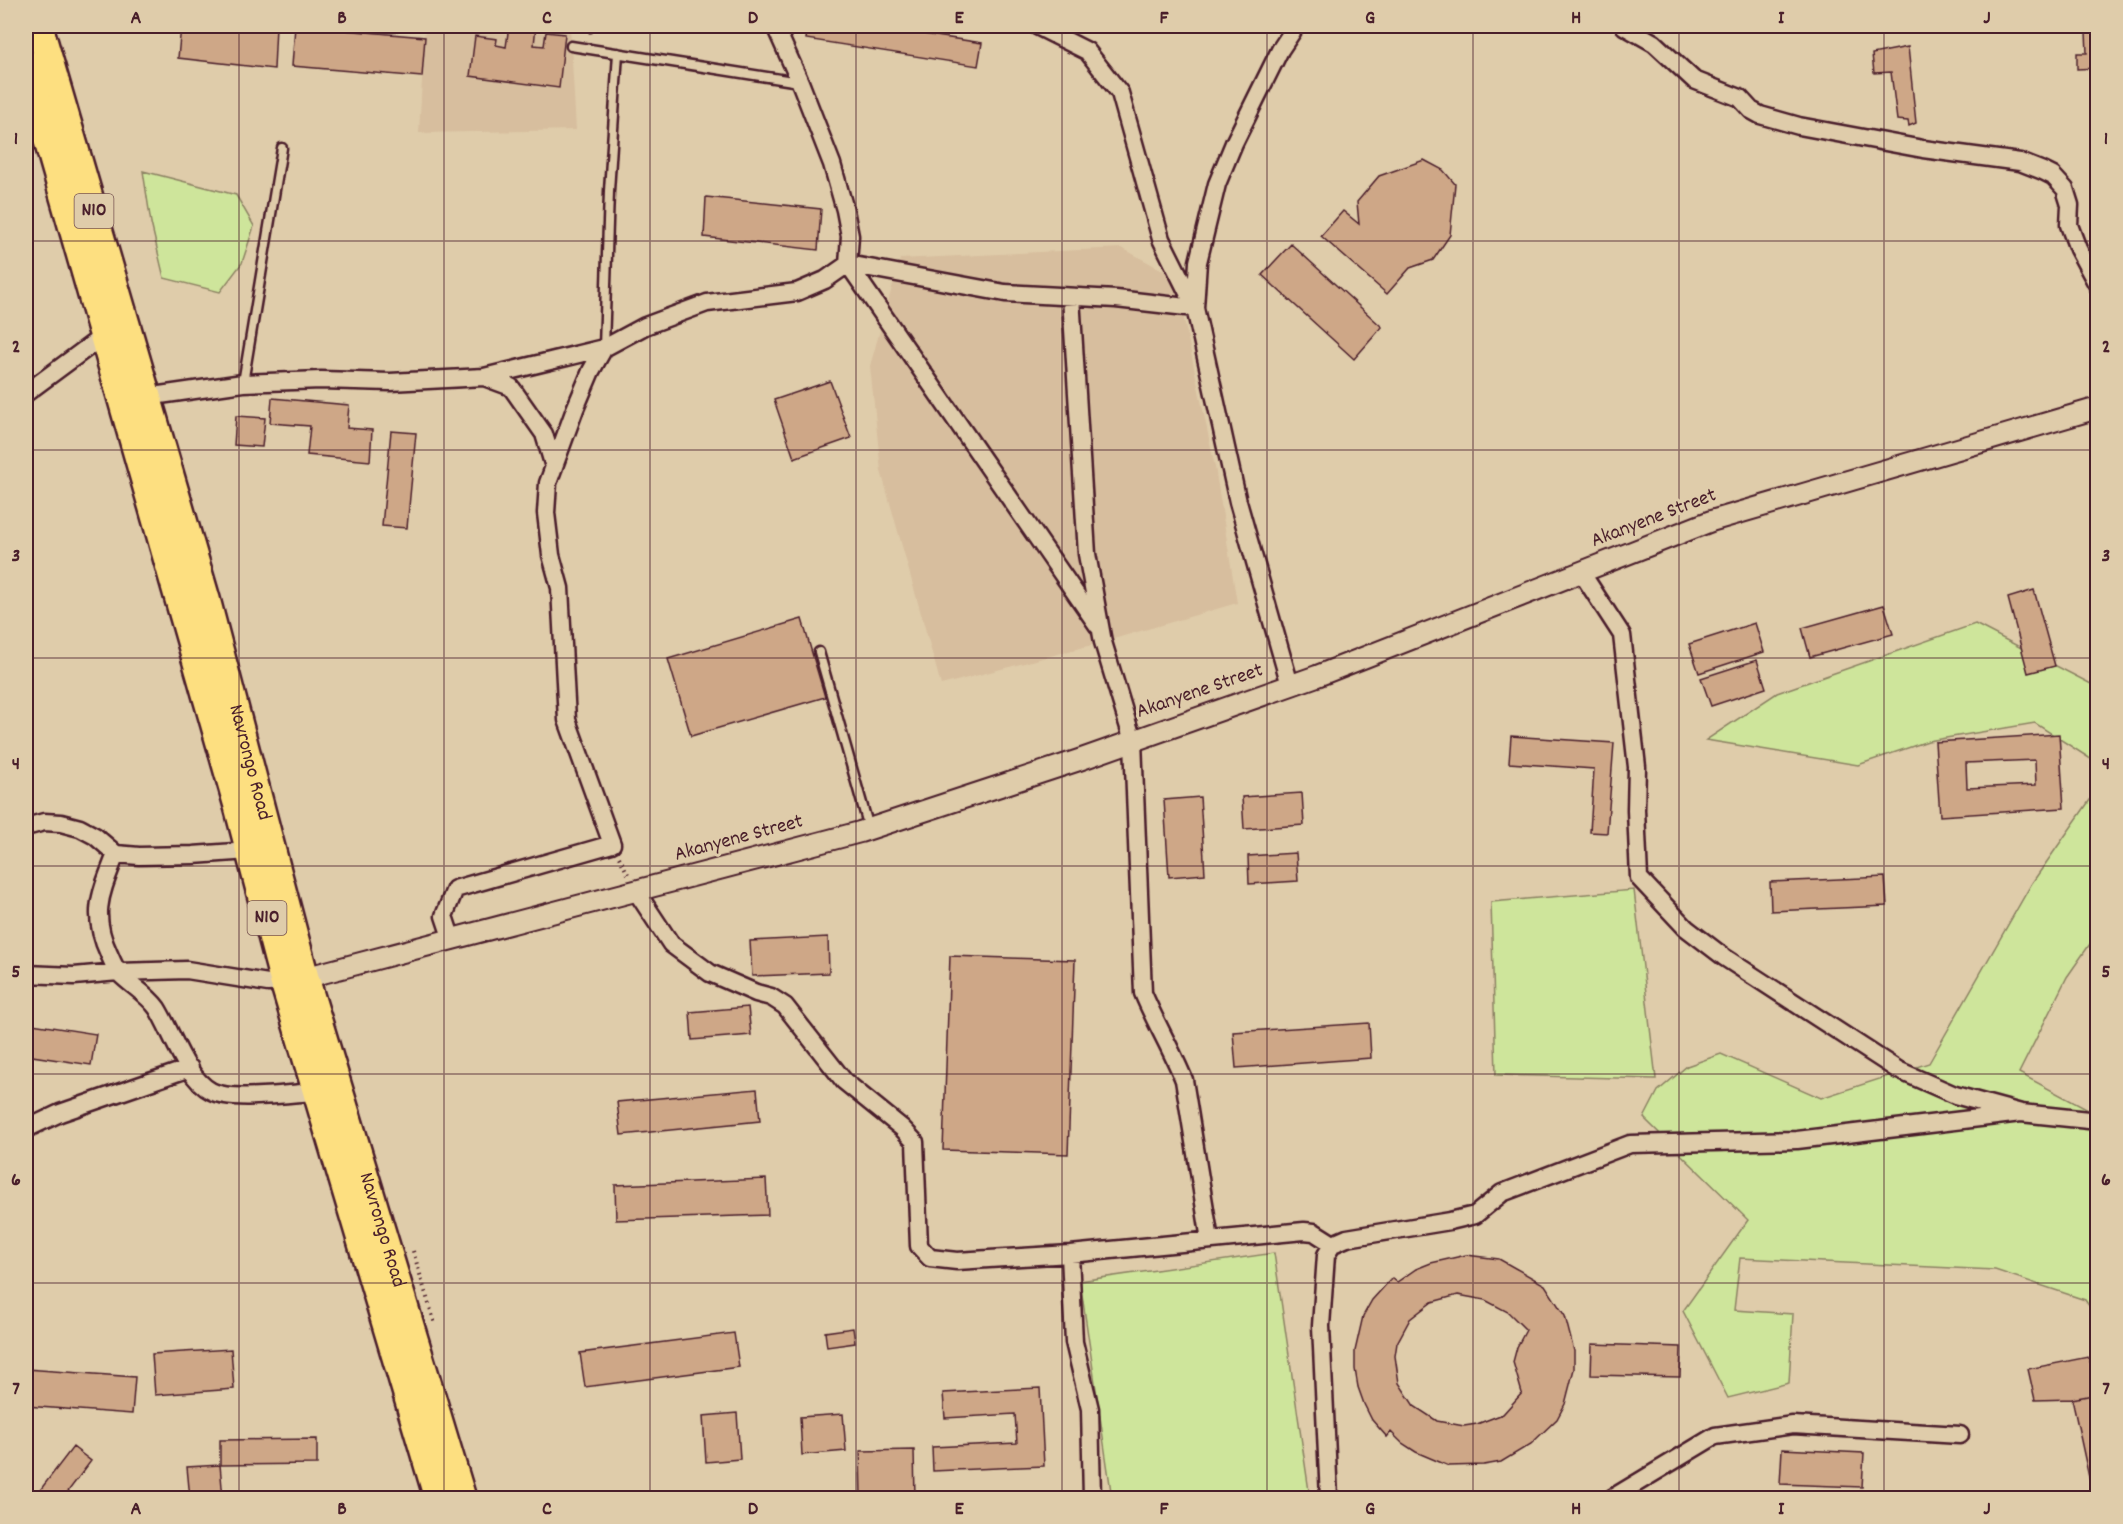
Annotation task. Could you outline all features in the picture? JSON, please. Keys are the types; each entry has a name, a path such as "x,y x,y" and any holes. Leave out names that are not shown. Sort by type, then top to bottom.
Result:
{"highway":[{"name":"Navrongo Road","path":"39,26 206,599 295,980 316,1092 438,1498"},
{"name":"Navrongo Road","path":"27,72 249,851 295,980 462,1498"}],"street":[{"path":"775,26 832,164 850,236 848,264 1101,630"},
{"path":"1036,26 1088,51 1120,93 1161,240 1195,308 1238,502 1290,685"},
{"path":"1195,308 1198,262 1217,184 1234,143 1280,50 1296,26"},
{"path":"1624,26 1654,44 1694,80 1740,98 1751,110 1760,115 1799,126 1923,149 2019,162 2053,176 2065,189 2070,205 2069,225 2078,249 2097,286"},
{"path":"1654,44 1657,26"},
{"path":"146,397 243,383 321,380 390,382 483,376 604,348 645,326 707,303 797,292 825,280 848,264 1005,293 1116,299 1195,308"},
{"path":"1071,297 1087,554 1101,630 1133,741 1143,993 1184,1080 1210,1240"},
{"path":"26,393 103,336"},
{"path":"452,940 444,916 455,890 612,844 567,720 560,588 551,555 546,513 548,483 587,381 604,348"},
{"path":"483,376 511,387 544,434 554,467"},
{"name":"Akanyene Street","path":"295,980 869,829 1133,741 1290,685 1711,521 2097,408"},
{"path":"1581,572 1622,636 1637,767 1635,810 1639,878 1686,928 1724,957 1898,1070 1955,1095 2021,1113 2097,1121"},
{"path":"26,827 44,822 61,823 80,828 95,836 116,854 193,855 249,851"},
{"path":"116,854 100,895 98,921 101,937 117,972 155,1006 201,1085 214,1093 233,1096 316,1092"},
{"path":"636,891 671,944 710,973 771,997 785,1006 844,1081 902,1128 915,1142 919,1246 930,1258 957,1261 1070,1254 1304,1231 1314,1232 1333,1244"},
{"path":"26,974 74,976 187,970 268,983 295,980"},
{"path":"26,1129 60,1113 190,1068"},
{"path":"1329,1498 1321,1326 1326,1255 1333,1244 1347,1238 1475,1215 1502,1193 1630,1144 1797,1140 2021,1113"},
{"path":"1070,1254 1074,1342 1090,1409 1092,1498"},
{"path":"1612,1498 1715,1436 1792,1425 1960,1435"}],"lane":[{"path":"571,46 800,82"},
{"path":"604,348 609,191 618,53"},
{"path":"243,383 282,148"},
{"path":"819,652 869,829"}],"path":[{"path":"612,844 636,891"}],"shaded area":[{"path":"425,26 570,26 576,130 419,133"},
{"path":"1122,248 1175,277 1215,467 1237,603 1103,642 941,685 881,471 870,366 900,259"}],"green space":[{"path":"143,171 236,195 254,226 242,263 220,292 164,278 151,223"},
{"path":"1975,624 2097,687 2097,763 2035,723 1928,741 1858,765 1706,740 1777,693"},
{"path":"2097,790 2097,934 2067,977 2019,1073 2088,1110 2097,1109 2097,1317 2085,1300 1995,1270 1740,1258 1734,1310 1793,1314 1789,1383 1728,1398 1683,1311 1748,1220 1644,1118 1658,1091 1687,1066 1721,1054 1821,1098 1929,1063 2032,883"},
{"path":"1634,890 1656,1079 1496,1075 1491,902"},
{"path":"1274,1253 1310,1498 1112,1498 1080,1281"}],"building":[{"path":"181,26 276,26 274,69 178,58"},
{"path":"295,26 425,37 422,77 292,66"},
{"path":"509,26 536,26 534,45 544,46 546,32 565,34 559,88 470,76 475,36 497,39 496,45 506,47"},
{"path":"808,26 870,26 982,43 978,66 806,39"},
{"path":"2098,31 2098,68 2077,69 2077,53 2087,53 2086,32"},
{"path":"1908,47 1916,123 1909,126 1908,121 1897,120 1891,72 1874,73 1872,54"},
{"path":"1424,160 1443,170 1455,184 1450,235 1433,260 1410,268 1387,294 1321,236 1343,211 1359,224 1357,202 1379,176"},
{"path":"706,197 821,209 818,250 704,237"},
{"path":"1291,244 1382,327 1354,359 1262,275"},
{"path":"830,381 851,438 794,458 774,400"},
{"path":"272,398 349,405 347,428 372,430 370,461 307,455 310,426 270,423"},
{"path":"236,416 265,418 262,447 234,445"},
{"path":"391,431 416,433 407,528 382,526"},
{"path":"2034,590 2055,666 2028,673 2008,598"},
{"path":"1884,605 1893,634 1810,657 1802,628"},
{"path":"802,619 825,697 691,736 668,659"},
{"path":"1755,623 1764,652 1699,673 1689,644"},
{"path":"1757,660 1766,688 1711,706 1701,678"},
{"path":"2059,734 2064,808 1940,816 1935,742","holes":["2035,760 2036,785 1967,788 1966,763"]},
{"path":"1511,736 1614,743 1607,833 1590,832 1594,769 1509,763"},
{"path":"1302,793 1304,825 1244,829 1242,797"},
{"path":"1200,797 1205,874 1169,877 1164,800"},
{"path":"1296,853 1298,881 1249,884 1248,856"},
{"path":"1885,877 1887,906 1771,911 1770,882"},
{"path":"828,937 829,973 752,976 750,941"},
{"path":"950,956 1075,960 1068,1154 943,1150"},
{"path":"748,1007 751,1035 692,1040 690,1012"},
{"path":"26,1023 96,1034 91,1065 26,1055"},
{"path":"1369,1023 1371,1058 1236,1068 1233,1032"},
{"path":"757,1089 760,1121 621,1135 617,1102"},
{"path":"766,1179 768,1215 616,1220 615,1185"},
{"path":"1466,1255 1499,1259 1545,1285 1565,1316 1574,1351 1574,1369 1565,1404 1557,1419 1531,1444 1501,1462 1449,1466 1416,1452 1391,1432 1387,1437 1372,1420 1358,1387 1355,1351 1363,1316 1372,1300 1392,1278 1397,1282 1416,1269","holes":["1458,1295 1485,1300 1508,1312 1526,1330 1517,1347 1513,1362 1522,1393 1503,1414 1477,1424 1464,1426 1437,1421 1414,1406 1399,1383 1395,1356 1397,1343 1410,1319 1432,1302"]},
{"path":"853,1328 855,1343 827,1347 825,1332"},
{"path":"734,1333 739,1367 585,1387 580,1353"},
{"path":"1592,1344 1681,1347 1680,1377 1591,1375"},
{"path":"231,1349 234,1389 155,1395 152,1354"},
{"path":"2088,1357 2098,1380 2098,1394 2072,1399 2035,1400 2028,1369"},
{"path":"26,1369 135,1377 132,1414 26,1406"},
{"path":"1040,1388 1044,1466 933,1471 932,1447 1017,1443 1015,1414 945,1418 943,1393"},
{"path":"2098,1394 2098,1481 2090,1482 2072,1399"},
{"path":"737,1413 740,1459 706,1462 703,1416"},
{"path":"843,1414 846,1451 802,1455 800,1417"},
{"path":"317,1439 317,1464 220,1465 220,1440"},
{"path":"73,1447 91,1461 63,1498 34,1498"},
{"path":"1782,1449 1864,1453 1862,1487 1780,1484"},
{"path":"914,1450 915,1498 861,1498 860,1451"},
{"path":"220,1465 223,1498 190,1498 187,1467"}]}
